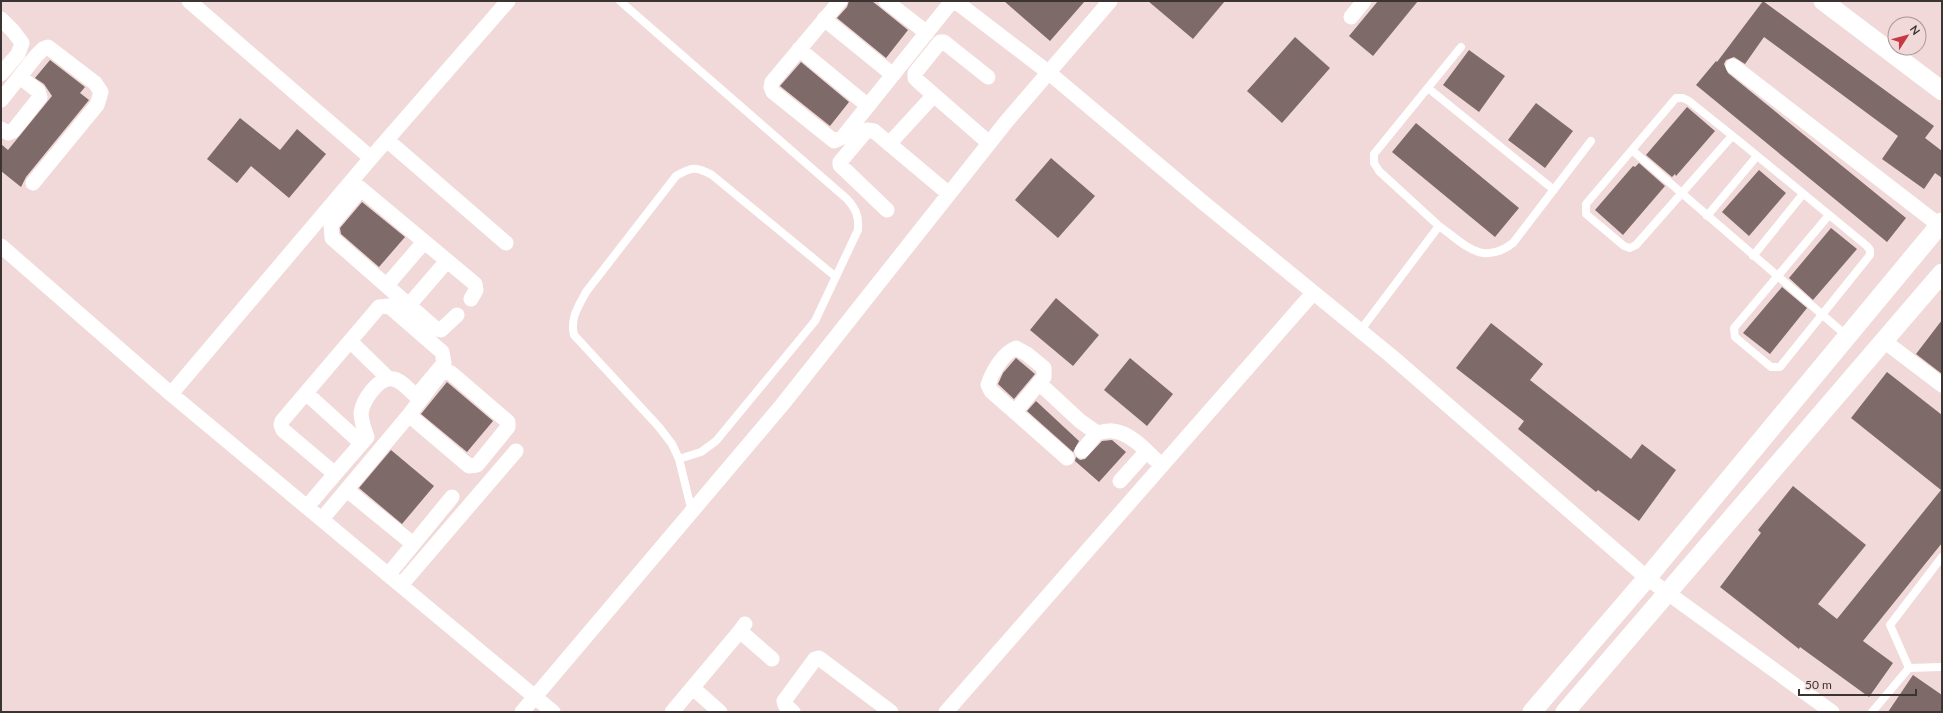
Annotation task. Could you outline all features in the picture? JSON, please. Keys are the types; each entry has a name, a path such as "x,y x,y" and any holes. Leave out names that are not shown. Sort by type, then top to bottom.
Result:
{"street":[{"path":"189,1 371,158"},
{"path":"457,316 441,330 436,329 388,285 332,238 331,225 357,185 371,158 508,1"},
{"path":"840,1 772,82 771,87 779,97 834,141 843,137 952,1"},
{"path":"886,1 926,33"},
{"path":"955,1 1048,72 1205,204 1360,331 1647,578 1832,712"},
{"path":"522,712 782,405 989,143 1110,1"},
{"path":"1351,17 1364,1"},
{"path":"1823,1 1942,91"},
{"path":"1,19 13,30 22,43 18,54 1,74"},
{"path":"824,20 893,75"},
{"path":"988,77 944,42 940,42 915,73 915,78 989,143"},
{"path":"1,100 36,56 43,49 48,47 95,83 101,92 97,105 33,183"},
{"path":"799,49 868,106"},
{"path":"1532,712 1647,578 1941,223 1733,66"},
{"path":"1,129 8,133 13,131 40,97 38,91 20,76"},
{"path":"889,144 934,95"},
{"path":"887,210 841,168 840,165 840,162 866,130 874,131 949,194"},
{"path":"387,140 506,243"},
{"path":"357,185 475,284 476,290 470,299"},
{"path":"171,394 357,185"},
{"path":"388,285 424,242"},
{"path":"1,246 171,394 553,712"},
{"path":"409,304 447,261"},
{"path":"1565,712 1942,273"},
{"path":"946,712 1313,292"},
{"path":"307,507 367,437 362,422 363,405 377,385 389,379 398,380 415,395 419,393 444,363 442,352 389,306 379,307 282,421 281,425 284,430 335,474"},
{"path":"350,341 389,379"},
{"path":"1884,341 1942,385"},
{"path":"1015,412 1044,377 1044,368 1027,354 1016,348 1011,350 991,375 988,384 991,391 1067,458"},
{"path":"322,520 409,415 441,373 446,371 451,372 508,422 508,427 477,465 469,466 409,415"},
{"path":"1039,383 1080,421 1097,433"},
{"path":"306,393 361,443"},
{"path":"1082,451 1097,433 1111,431 1118,432 1130,438 1161,465"},
{"path":"401,585 516,451"},
{"path":"1120,481 1146,452"},
{"path":"347,490 413,544"},
{"path":"388,575 452,497"},
{"path":"672,712 743,628 772,658"},
{"path":"793,712 785,705 784,701 815,659 819,658 892,712"},
{"path":"693,688 720,712"}],"lane":[{"path":"620,1 855,208 859,219 858,230 815,321 735,420 716,441 701,452 679,459"},
{"path":"1461,47 1374,154 1374,163 1379,171 1439,226 1476,252 1486,254 1505,249 1513,243 1591,141"},
{"path":"1428,88 1554,190"},
{"path":"1732,136 1636,245 1630,248 1624,246 1586,214 1586,204 1633,151 1676,98 1689,101 1757,156 1867,246 1870,250 1870,256 1780,367 1770,368 1735,337 1733,332 1734,328 1829,215"},
{"path":"1633,151 1847,336"},
{"path":"1707,216 1757,156"},
{"path":"692,512 679,459 672,444 659,427 574,335 572,324 576,310 586,292 676,176 688,169 700,168 712,174 836,277"},
{"path":"1753,256 1803,194"},
{"path":"1360,331 1439,226"},
{"path":"1909,668 1890,625 1942,557"},
{"path":"1872,712 1909,668 1942,667"}],"building":[{"path":"849,1 872,1 908,30 886,58 837,18 847,7"},
{"path":"1004,1 1085,1 1050,41"},
{"path":"1148,1 1225,1 1193,39"},
{"path":"1378,1 1418,1 1373,56 1349,36"},
{"path":"1763,1 1934,126 1925,138 1942,151 1942,178 1935,173 1924,189 1882,159 1898,136 1764,37 1745,64 1734,57 1726,60 1724,64 1728,73 1906,218 1887,242 1696,85 1716,61 1717,62"},
{"path":"1295,37 1330,68 1282,123 1247,91"},
{"path":"1469,50 1505,76 1479,112 1443,85"},
{"path":"50,60 85,87 80,93 89,100 26,177 21,187 1,171 1,144 8,150 52,96 44,84 35,78"},
{"path":"801,62 849,102 830,126 780,86"},
{"path":"1536,103 1573,131 1545,168 1508,140"},
{"path":"1687,107 1715,131 1676,176 1675,174 1672,177 1646,155"},
{"path":"240,118 280,150 297,129 326,154 289,198 251,166 237,183 207,159"},
{"path":"1416,123 1519,208 1495,237 1392,152"},
{"path":"1051,158 1095,196 1058,238 1015,200"},
{"path":"1639,163 1665,186 1623,235 1595,210 1633,166 1635,167"},
{"path":"1759,170 1786,193 1749,236 1722,212"},
{"path":"362,202 405,237 379,267 341,234 340,228"},
{"path":"1831,228 1857,249 1813,300 1789,278"},
{"path":"1782,287 1807,308 1770,354 1743,333"},
{"path":"1056,298 1099,335 1073,366 1030,330"},
{"path":"1942,320 1942,374 1916,354"},
{"path":"1491,323 1543,364 1530,380 1631,459 1642,444 1676,470 1639,521 1598,490 1596,492 1518,429 1524,421 1456,368"},
{"path":"1016,358 1035,374 1014,399 998,384 1003,373"},
{"path":"1130,358 1173,394 1147,426 1104,390"},
{"path":"1887,372 1942,415 1942,543 1863,641 1893,663 1869,697 1800,647 1799,649 1720,587 1761,533 1758,530 1793,486 1866,545 1818,604 1837,619 1941,490 1851,418"},
{"path":"447,382 493,421 467,452 421,414"},
{"path":"1036,401 1079,441 1073,452 1027,411"},
{"path":"1112,440 1126,452 1099,482 1075,461 1076,457 1080,460 1085,459 1102,441"},
{"path":"391,450 434,486 402,524 359,488"},
{"path":"1913,675 1942,695 1942,712 1888,712"}]}
